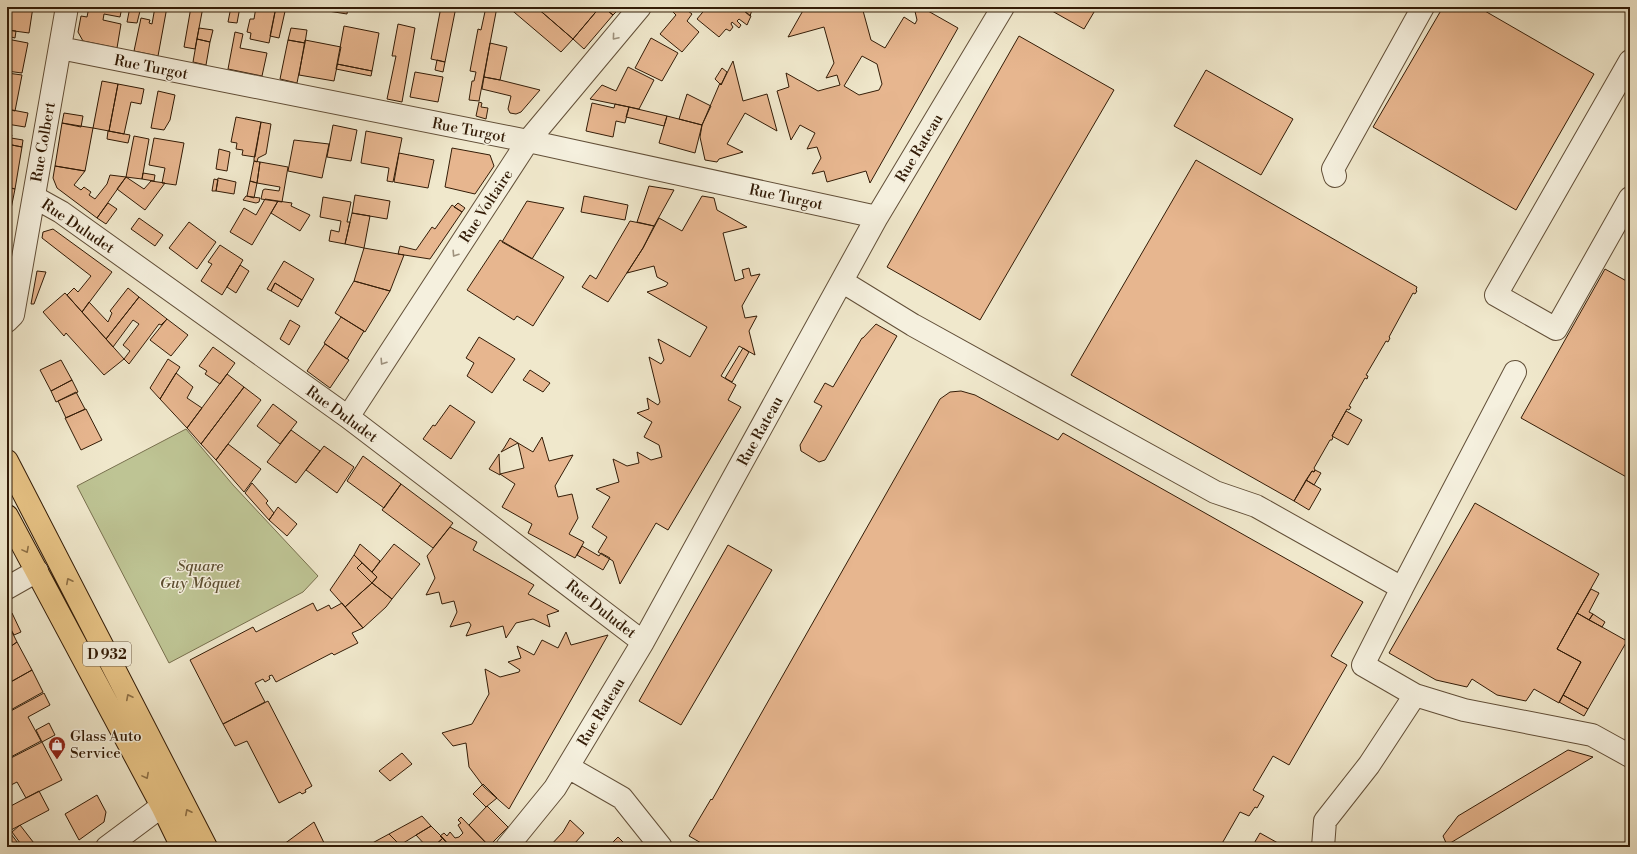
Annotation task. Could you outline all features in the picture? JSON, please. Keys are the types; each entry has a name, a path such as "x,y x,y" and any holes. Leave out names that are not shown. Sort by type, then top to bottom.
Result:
{"main road":[{"name":"D 932","path":"7,461 206,847"},
{"name":"D 932","path":"7,516 162,806 182,847"}],"street":[{"name":"Rue Colbert","path":"7,321 13,315 67,7"},
{"name":"Rue Voltaire","path":"348,417 528,141 640,7"},
{"name":"Rue Rateau","path":"507,847 555,788 643,642 877,217 1003,7"},
{"path":"1335,176 1333,169 1423,7"},
{"name":"Rue Turgot","path":"60,48 528,141 877,217"},
{"path":"1630,61 1496,295 1556,329 1630,198"},
{"name":"Rue Duludet","path":"34,197 61,212 348,417 643,642"},
{"path":"842,282 914,325 1214,492 1256,506 1402,588"},
{"path":"1515,372 1363,665 1415,695 1464,710 1592,735 1630,756"},
{"path":"7,588 37,571"},
{"path":"1322,847 1325,821 1369,765 1415,695"},
{"path":"568,767 622,798 661,847"},
{"path":"107,847 162,806"}],"green space":[{"name":"Square Guy Môquet","path":"186,429 233,485 318,576 303,592 169,663 77,486"}],"building":[{"path":"7,7 33,7 29,33 7,30"},
{"path":"89,7 122,7 120,17 104,14 103,20 121,24 117,48 83,41 78,32 81,16 87,17"},
{"path":"130,7 141,7 137,23 127,22"},
{"path":"155,7 167,7 158,56 134,51 141,18 150,20 149,23 152,24"},
{"path":"191,7 203,7 195,49 184,47"},
{"path":"231,7 240,7 237,23 228,22"},
{"path":"256,7 276,7 269,43 250,39 251,33 247,32 250,19 254,19"},
{"path":"276,7 286,7 279,38 270,36"},
{"path":"329,7 348,7 347,14 328,11"},
{"path":"441,7 456,7 445,62 431,59"},
{"path":"486,7 497,7 479,101 469,100 472,81 474,81 476,72 470,71 478,29 481,30"},
{"path":"508,7 536,7 573,39 561,52"},
{"path":"536,7 600,7 573,39"},
{"path":"600,7 603,7 613,15 584,49 573,39"},
{"path":"603,7 617,7 619,9 613,15"},
{"path":"668,7 683,7 692,14 687,21 699,32 682,52 660,34 676,15"},
{"path":"707,7 739,7 751,16 747,25 739,19 737,21 741,25 739,28 732,22 731,24 733,27 730,31 726,29 719,37 697,19"},
{"path":"739,7 748,7 752,10 750,16"},
{"path":"805,7 862,7 871,40 885,48 904,17 915,24 917,20 914,7 921,7 958,28 870,183 866,171 827,182 824,171 812,174 821,158 817,147 807,149 815,133 800,125 791,140 777,91 789,87 786,73 818,91 840,85 837,75 826,78 834,63 824,27 788,37","holes":["862,56 877,64 882,84 879,90 859,95 844,86"]},
{"path":"1045,7 1097,7 1084,29"},
{"path":"1443,7 1478,7 1594,74 1516,210 1373,127"},
{"path":"398,24 415,28 402,102 387,99 396,56 392,56"},
{"path":"344,26 379,33 372,71 337,64"},
{"path":"199,28 213,30 210,42 197,39"},
{"path":"291,28 307,30 305,43 288,40"},
{"path":"7,30 16,31 15,38 7,36"},
{"path":"235,32 243,34 240,48 267,53 262,76 228,69"},
{"path":"1019,36 1114,90 980,320 887,267"},
{"path":"651,38 678,53 662,81 635,68"},
{"path":"7,39 28,43 22,73 7,71"},
{"path":"197,39 210,42 206,65 193,62"},
{"path":"288,40 305,43 297,83 280,79"},
{"path":"305,40 341,47 334,81 299,75"},
{"path":"490,43 507,47 500,80 484,77"},
{"path":"437,60 445,62 443,72 435,70"},
{"path":"733,61 743,101 767,94 777,131 745,113 727,144 743,152 719,159 717,162 705,160 700,137 702,125 720,83 721,85"},
{"path":"337,64 372,71 371,76 336,69"},
{"path":"628,67 654,80 639,109 590,99 602,85 616,91"},
{"path":"722,68 727,72 721,85 715,79"},
{"path":"1206,70 1293,119 1261,175 1174,126"},
{"path":"415,72 443,77 438,102 410,97"},
{"path":"7,73 22,75 15,111 7,109"},
{"path":"484,77 540,90 521,112 516,114 510,113 508,109 511,96 482,89"},
{"path":"102,81 118,84 109,131 93,128"},
{"path":"118,84 144,89 141,104 131,102 124,134 109,131"},
{"path":"158,91 175,95 170,120 164,130 151,128"},
{"path":"687,94 711,106 702,125 679,119"},
{"path":"479,102 482,103 481,107 488,108 486,119 476,116"},
{"path":"592,103 614,108 615,104 629,107 625,123 616,121 613,137 586,131"},
{"path":"629,107 667,116 664,126 626,117"},
{"path":"7,109 28,113 25,127 7,124"},
{"path":"64,113 83,116 81,127 62,123"},
{"path":"667,116 702,125 695,153 659,143"},
{"path":"236,117 261,122 255,157 242,155 243,150 236,149 237,143 231,142"},
{"path":"261,122 271,124 266,154 258,158 257,162 254,161 254,159"},
{"path":"62,123 93,128 85,171 55,166"},
{"path":"333,125 357,130 351,161 327,157"},
{"path":"108,131 130,135 128,143 107,139"},
{"path":"366,131 402,138 393,182 387,181 389,168 361,163"},
{"path":"7,134 12,135 11,138 23,140 22,147 7,144"},
{"path":"134,136 149,139 142,179 126,177"},
{"path":"154,138 184,143 176,185 162,183 165,168 149,165"},
{"path":"294,140 329,144 322,178 288,171"},
{"path":"7,144 22,147 15,189 7,187"},
{"path":"452,148 490,155 494,166 475,194 445,187"},
{"path":"219,149 230,152 227,171 216,169"},
{"path":"399,153 434,160 428,188 394,182"},
{"path":"1196,160 1417,287 1417,291 1415,294 1413,293 1389,337 1388,342 1386,341 1366,375 1368,376 1367,379 1365,378 1349,406 1351,407 1349,410 1347,409 1332,436 1332,440 1330,440 1314,468 1314,472 1312,471 1294,501 1071,375"},
{"path":"254,161 260,162 257,183 250,181"},
{"path":"260,162 288,167 282,202 261,199 263,190 279,191 280,187 257,183"},
{"path":"55,166 85,171 74,185 81,190 84,187 91,192 89,195 95,199 107,184 110,175 126,177 97,218 57,188 53,178"},
{"path":"143,173 155,175 154,181 142,179"},
{"path":"126,177 144,189 151,181 165,183 145,210 117,189"},
{"path":"218,178 236,182 234,194 216,191"},
{"path":"214,179 218,180 216,191 212,191"},
{"path":"250,181 257,183 254,198 247,196"},
{"path":"649,186 674,190 654,226 637,222"},
{"path":"7,187 15,189 10,214 7,213"},
{"path":"355,195 390,201 387,219 352,213"},
{"path":"246,196 260,198 259,202 256,203 243,200"},
{"path":"584,196 628,205 625,220 581,212"},
{"path":"702,196 714,198 717,210 747,227 723,233 735,281 744,278 742,270 749,268 751,276 760,274 742,306 745,318 757,316 749,331 755,355 739,346 721,376 736,385 728,400 741,407 668,530 656,523 620,584 613,561 598,552 607,537 592,527 610,497 596,489 619,482 613,459 627,466 639,463 637,452 651,460 662,457 659,445 644,437 652,422 637,413 649,409 647,398 658,405 660,402 649,357 661,364 664,360 658,339 690,357 707,327 647,292 666,286 668,283 657,277 654,266 627,273 643,248 659,218 682,231"},
{"path":"323,197 351,202 347,222 350,222 345,244 329,241 331,230 339,232 341,221 320,217"},
{"path":"265,199 278,201 252,245 230,232 244,208 256,215"},
{"path":"278,201 292,203 291,206 310,215 300,231 271,213"},
{"path":"527,201 564,208 532,259 502,242"},
{"path":"108,203 117,209 106,224 97,218"},
{"path":"458,203 465,208 462,212 454,207"},
{"path":"452,205 462,212 430,259 398,254 400,246 416,250 432,227 435,229"},
{"path":"352,213 370,216 364,248 345,244"},
{"path":"139,218 163,235 155,246 131,229"},
{"path":"630,221 654,226 643,248 608,302 582,287 590,275 596,279"},
{"path":"189,222 216,242 197,269 169,248"},
{"path":"53,229 112,272 82,312 67,295 74,288 78,292 91,276 42,238 43,232"},
{"path":"500,240 564,277 533,326 517,316 514,320 467,290"},
{"path":"220,245 243,260 222,295 201,281 212,264 208,262"},
{"path":"364,248 404,255 390,291 354,281"},
{"path":"284,261 314,279 302,300 275,283 271,291 267,289"},
{"path":"240,265 249,271 236,293 227,287"},
{"path":"1605,269 1630,283 1630,479 1521,418"},
{"path":"37,271 46,272 34,304 31,304"},
{"path":"354,281 390,291 365,332 335,313"},
{"path":"275,283 302,300 298,307 271,291"},
{"path":"128,288 139,297 106,339 82,312 89,302 108,322 112,313 110,311"},
{"path":"65,293 124,359 104,375 66,333 64,336 43,312"},
{"path":"139,297 167,319 161,325 159,324 129,364 124,359 130,351 123,345 139,324 133,320 113,347 106,339"},
{"path":"341,317 364,331 347,359 324,343"},
{"path":"167,319 188,335 171,356 150,340"},
{"path":"290,320 300,326 289,345 280,339"},
{"path":"876,324 897,336 825,460 819,462 801,451 800,445 822,406 814,402 825,383 833,387 862,338"},
{"path":"479,337 515,359 492,393 467,376 474,363 466,358"},
{"path":"325,344 349,360 330,388 307,371"},
{"path":"213,347 235,363 220,384 205,374 207,371 199,366"},
{"path":"743,348 749,352 732,382 725,378"},
{"path":"168,359 180,367 160,399 150,388"},
{"path":"61,360 72,380 51,391 40,370"},
{"path":"530,370 550,383 543,392 523,380"},
{"path":"176,373 193,387 187,398 202,408 187,428 160,399"},
{"path":"227,374 244,387 201,444 187,428"},
{"path":"72,380 78,392 56,402 51,391"},
{"path":"244,387 261,400 216,460 201,444"},
{"path":"961,391 975,395 1058,440 1063,433 1363,602 1331,656 1347,665 1289,765 1273,756 1253,790 1264,796 1257,808 1255,807 1249,816 1240,812 1220,847 708,847 689,836 711,799 712,800 940,399 950,392"},
{"path":"76,392 85,409 66,418 58,401"},
{"path":"273,404 297,422 280,444 257,426"},
{"path":"450,405 475,422 451,459 423,439 433,425 435,426"},
{"path":"86,409 102,440 81,450 65,418"},
{"path":"1346,411 1362,420 1348,445 1332,436"},
{"path":"291,430 320,451 296,483 267,462"},
{"path":"542,437 549,461 573,455 555,486 558,497 572,494 578,518 569,534 584,542 575,558 528,533 532,524 502,507 515,484 500,474 524,468 518,443 533,452"},
{"path":"510,438 518,443 501,452 504,448"},
{"path":"228,444 261,469 244,492 216,460"},
{"path":"324,446 354,467 337,493 306,470"},
{"path":"499,454 500,474 500,475 489,469"},
{"path":"363,456 401,484 384,508 347,481"},
{"path":"1315,470 1321,473 1314,485 1306,480 1312,471 1314,472"},
{"path":"1306,480 1321,489 1309,510 1294,501"},
{"path":"252,483 268,501 266,503 274,513 269,520 245,493"},
{"path":"401,484 453,523 433,548 382,510"},
{"path":"1475,503 1599,574 1557,649 1581,662 1559,703 1534,689 1526,701 1497,695 1472,679 1467,687 1436,680 1389,653"},
{"path":"278,507 297,524 287,536 269,520"},
{"path":"450,527 477,542 473,550 534,585 528,594 559,611 547,615 550,627 533,619 516,623 506,638 503,626 466,636 471,625 469,622 450,627 457,612 454,601 442,604 439,592 426,595 435,578 427,556"},
{"path":"360,544 380,561 372,572 354,555"},
{"path":"394,544 420,564 392,599 372,583 377,577 372,572"},
{"path":"728,545 772,570 681,725 639,701"},
{"path":"582,546 599,556 601,553 610,558 603,570 577,555"},
{"path":"354,555 362,563 357,568 372,583 345,607 330,590"},
{"path":"362,563 377,577 372,583 357,568"},
{"path":"372,583 392,599 386,607 363,628 345,607"},
{"path":"1591,589 1599,593 1589,612 1593,614 1589,620 1577,613"},
{"path":"313,603 317,611 329,605 331,609 342,603 363,628 352,633 358,643 334,655 332,653 276,682 272,675 269,676 270,679 265,682 263,679 255,683 265,702 223,724 190,660 253,627 256,632"},
{"path":"12,613 21,632 14,635 7,622 7,616"},
{"path":"1577,613 1627,641 1588,709 1563,695 1581,662 1557,649"},
{"path":"1593,614 1605,622 1602,627 1589,620"},
{"path":"7,622 17,642 7,649"},
{"path":"566,632 571,645 608,635 509,809 484,787 469,767 466,743 453,746 442,733 472,724 489,694 485,669 500,677 519,672 520,670 508,662 521,658 517,646 534,655 542,640 558,648"},
{"path":"17,642 32,670 7,684 7,649"},
{"path":"32,670 43,692 7,712 7,684"},
{"path":"44,693 50,705 28,717 41,741 7,759 7,713"},
{"path":"1563,695 1588,709 1584,716 1559,702"},
{"path":"268,701 312,786 305,790 306,792 302,794 300,792 279,803 247,741 235,746 223,724"},
{"path":"49,723 55,735 42,742 36,730"},
{"path":"42,742 62,780 26,798 17,782 7,787 7,760"},
{"path":"1568,750 1593,757 1447,845 1443,836 1458,816"},
{"path":"402,753 412,764 390,781 379,771"},
{"path":"483,784 497,798 486,807 473,794"},
{"path":"39,791 49,810 11,830 7,823 7,808"},
{"path":"97,795 106,812 104,822 79,840 65,814"},
{"path":"487,806 508,827 489,846 469,825"},
{"path":"422,816 431,826 400,845 389,834"},
{"path":"461,817 489,847 451,847 440,836 444,833 447,836 450,832 455,838 459,837 463,833 458,825 461,823 458,820"},
{"path":"570,820 584,833 574,844 577,847 549,847 563,832"},
{"path":"314,822 326,847 280,847"},
{"path":"20,825 37,847 23,847 12,832"},
{"path":"431,826 443,838 433,847 427,847 416,835"},
{"path":"1260,833 1285,847 1252,847"},
{"path":"11,834 21,847 7,847 7,838"},
{"path":"389,834 402,847 365,847"},
{"path":"618,837 628,847 608,847"},
{"path":"443,838 451,847 433,847"}],"place":[{"name":"Glass Auto Service","path":"57,760"}]}
